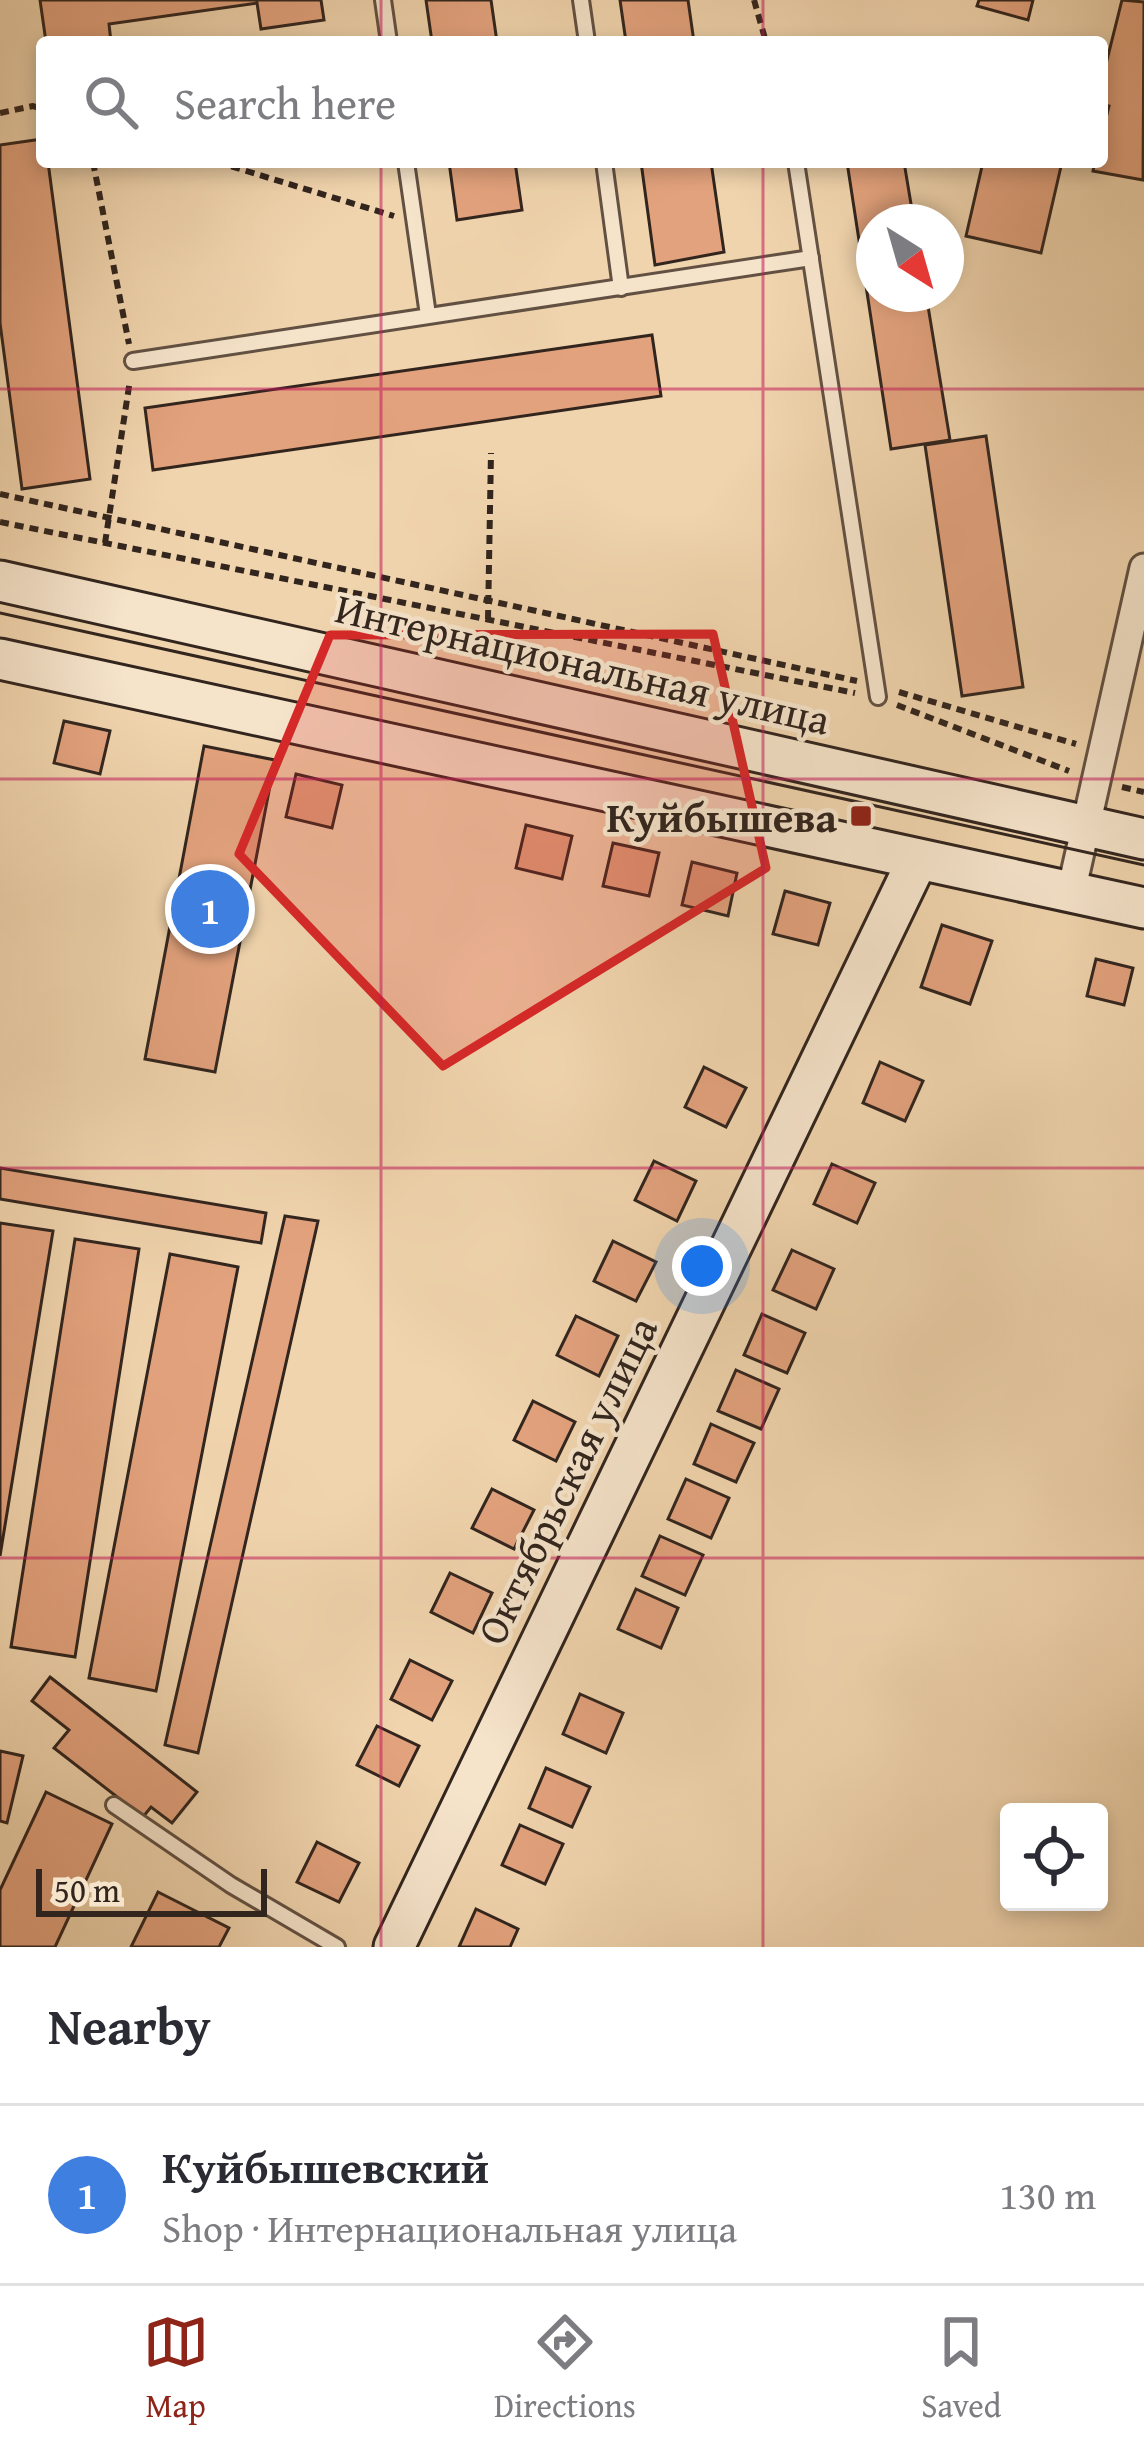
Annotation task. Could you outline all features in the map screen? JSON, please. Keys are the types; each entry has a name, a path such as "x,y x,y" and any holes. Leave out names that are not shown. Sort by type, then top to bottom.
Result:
{"main road":[{"name":"Интернациональная улица","path":"0,580 1144,838"},
{"path":"0,658 1144,908"},
{"name":"Октябрьская улица","path":"394,1947 917,861"}],"street":[{"path":"1072,892 1102,752 1136,644 1144,568"}],"lane":[{"path":"382,0 388,36"},
{"path":"581,0 586,36"},
{"path":"407,168 428,315"},
{"path":"605,168 621,288"},
{"path":"797,168 877,691"},
{"path":"133,361 811,258"},
{"path":"114,1805 232,1885 337,1947"}],"path":[{"path":"754,0 764,36"},
{"path":"0,113 36,107"},
{"path":"94,168 133,361 104,543"},
{"path":"236,168 415,223"},
{"path":"488,619 491,453"},
{"path":"0,492 877,691 1102,752"},
{"path":"0,522 877,691 1096,781 1144,792"}],"highlighted area":[{"path":"713,634 766,868 443,1066 239,854 330,635"}],"building":[{"path":"40,0 321,0 324,20 261,29 257,3 109,24 110,36 45,36"},
{"path":"426,0 491,0 496,36 431,36"},
{"path":"620,0 688,0 693,36 625,36"},
{"path":"979,0 1033,0 1028,20 977,6"},
{"path":"1122,0 1144,2 1143,180 1093,171 1108,168 1108,56"},
{"path":"36,140 36,168 49,168 90,479 22,489 0,323 0,145"},
{"path":"450,168 516,168 522,210 457,220"},
{"path":"642,168 712,168 724,252 655,265"},
{"path":"848,168 905,168 911,204 856,204 856,221"},
{"path":"982,168 1061,168 1041,253 966,236"},
{"path":"870,312 929,312 950,440 891,449"},
{"path":"652,335 661,396 153,470 145,408"},
{"path":"986,436 1023,687 962,696 925,445"},
{"path":"64,721 110,731 100,774 54,763"},
{"path":"204,746 275,760 215,1072 145,1059"},
{"path":"296,774 342,785 332,828 286,817"},
{"path":"526,825 572,836 562,879 516,868"},
{"path":"613,843 659,853 649,896 603,886"},
{"path":"692,862 737,873 728,916 682,905"},
{"path":"785,891 830,903 818,945 773,934"},
{"path":"942,925 992,941 970,1004 921,987"},
{"path":"1096,959 1133,968 1124,1005 1087,996"},
{"path":"880,1062 923,1081 905,1121 863,1103"},
{"path":"704,1067 746,1088 726,1127 685,1107"},
{"path":"654,1161 696,1181 677,1221 635,1200"},
{"path":"832,1164 875,1183 857,1223 814,1204"},
{"path":"0,1168 266,1213 261,1243 0,1199"},
{"path":"285,1216 318,1221 198,1753 165,1745"},
{"path":"0,1223 53,1231 0,1556"},
{"path":"75,1239 139,1249 75,1657 11,1647"},
{"path":"613,1241 656,1262 636,1301 594,1281"},
{"path":"792,1250 834,1269 816,1309 773,1290"},
{"path":"170,1254 238,1267 156,1691 89,1678"},
{"path":"762,1314 805,1333 787,1373 744,1355"},
{"path":"576,1316 618,1336 599,1376 557,1355"},
{"path":"736,1370 779,1389 761,1429 718,1411"},
{"path":"533,1401 575,1422 556,1461 514,1440"},
{"path":"711,1424 754,1443 736,1482 694,1464"},
{"path":"686,1479 729,1498 711,1538 668,1519"},
{"path":"492,1489 534,1510 514,1549 472,1528"},
{"path":"660,1536 703,1555 685,1595 642,1576"},
{"path":"450,1573 492,1593 473,1633 431,1612"},
{"path":"636,1589 678,1608 661,1648 618,1629"},
{"path":"410,1660 452,1681 432,1720 391,1699"},
{"path":"50,1677 197,1792 172,1823 151,1807 143,1817 54,1748 69,1730 32,1701"},
{"path":"580,1694 623,1713 606,1753 563,1734"},
{"path":"377,1726 419,1746 399,1786 357,1765"},
{"path":"0,1751 23,1756 7,1823 0,1821"},
{"path":"546,1768 590,1787 572,1827 529,1808"},
{"path":"46,1792 112,1824 55,1947 0,1947 0,1890"},
{"path":"520,1825 563,1844 545,1884 502,1865"},
{"path":"317,1842 359,1863 339,1902 297,1882"},
{"path":"158,1892 229,1928 219,1947 131,1947"},
{"path":"476,1909 518,1929 510,1947 459,1947"}],"tram line":[{"path":"0,613 1144,865"}],"place":[{"name":"Куйбышева","path":"861,816"},
{"name":"Куйбышевский","path":"210,909"}]}
